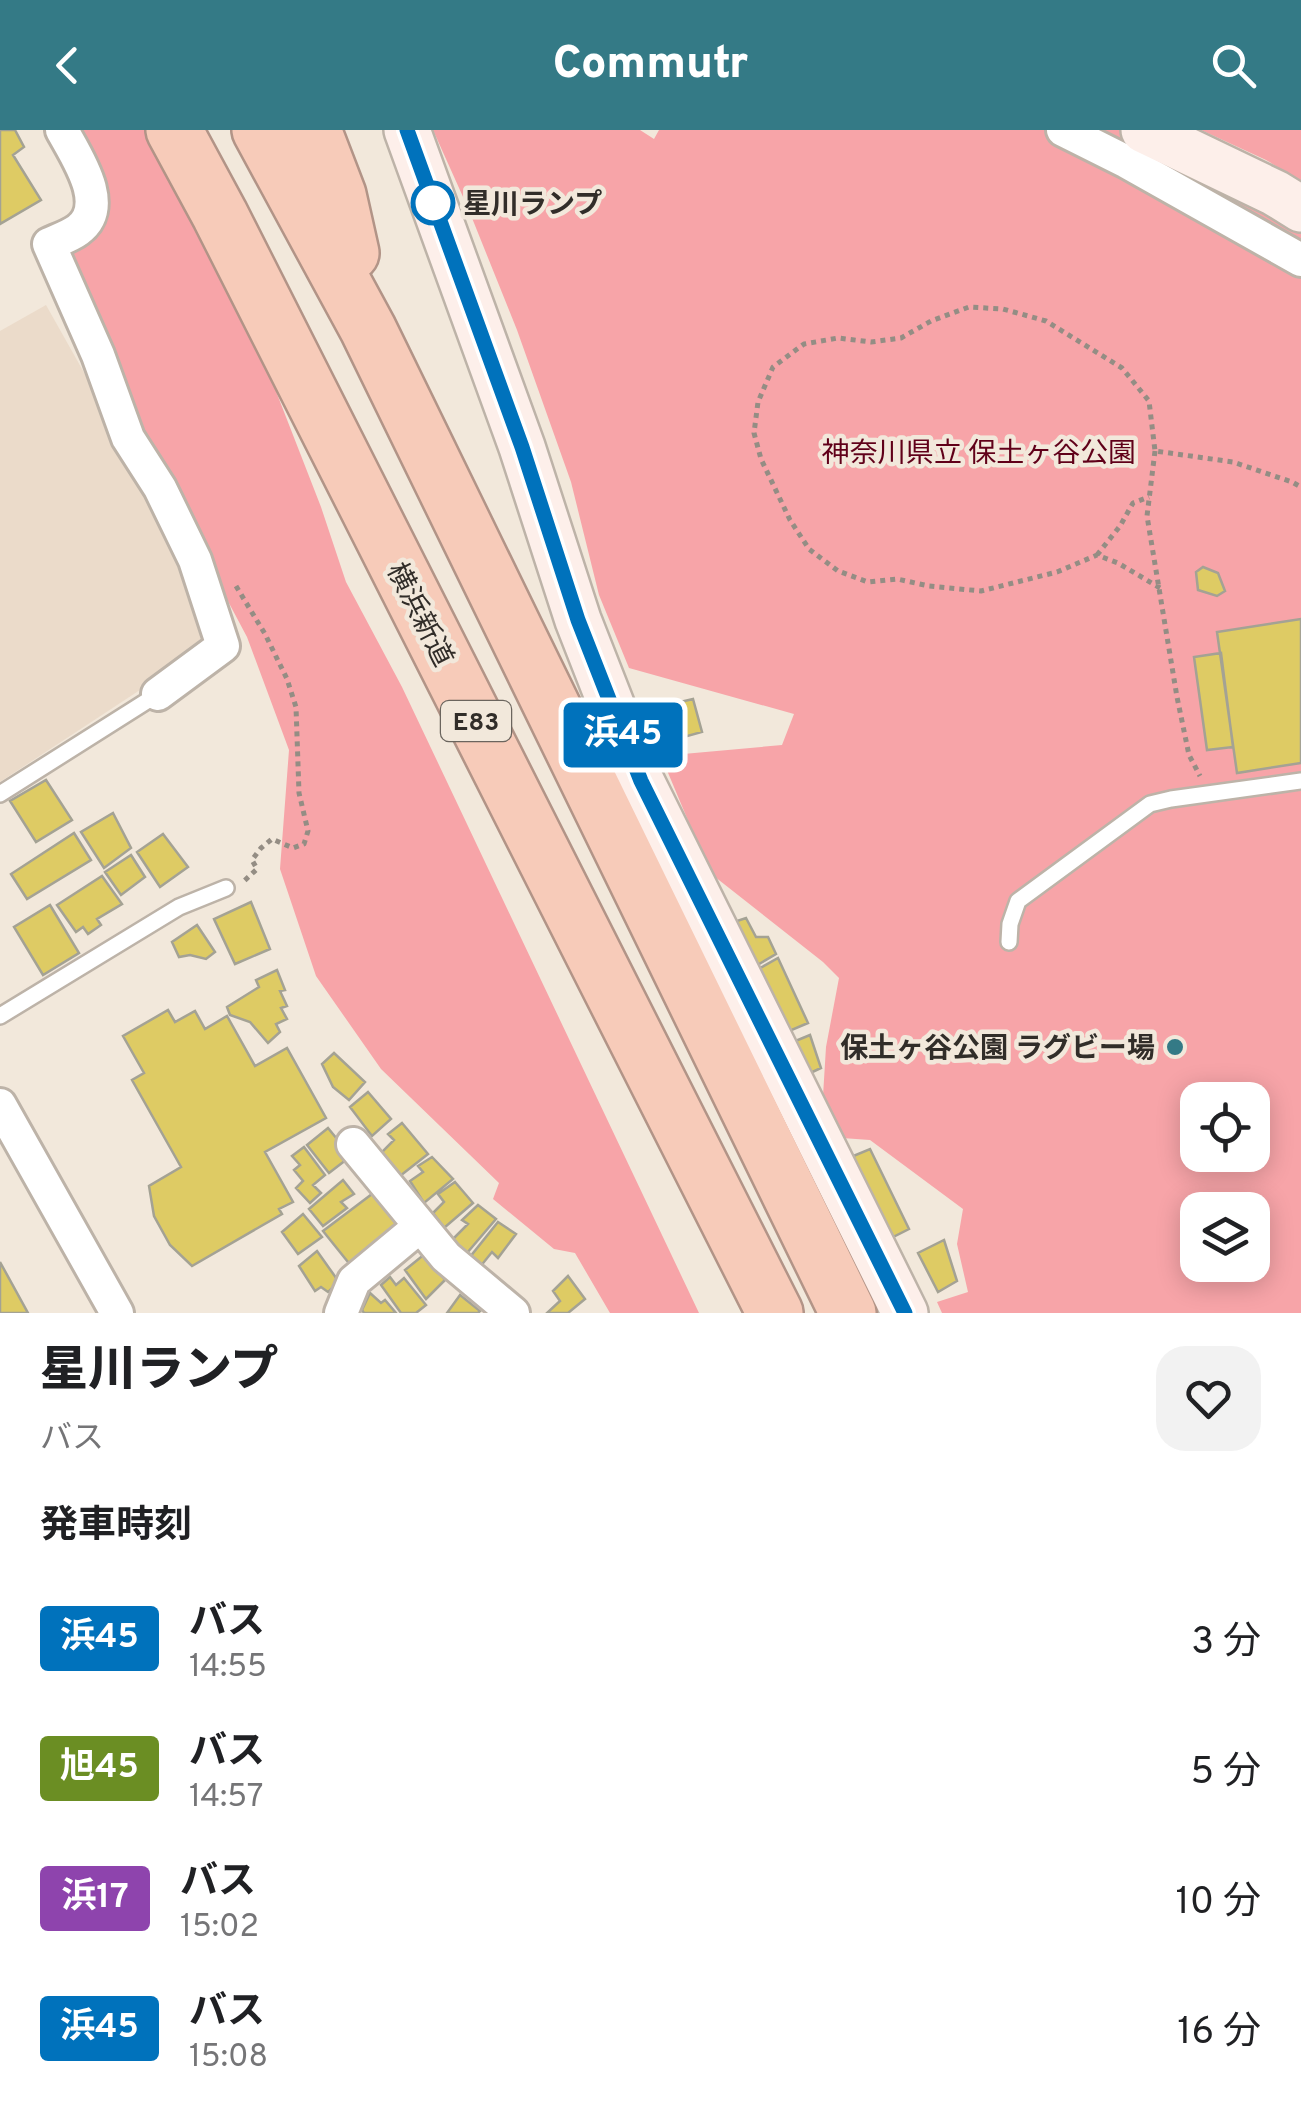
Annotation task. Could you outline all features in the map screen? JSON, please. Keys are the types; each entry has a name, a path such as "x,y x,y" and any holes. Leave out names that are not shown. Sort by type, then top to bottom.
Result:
{"highway":[{"name":"横浜新道","path":"174,130 774,1313"},
{"name":"E83","path":"260,130 368,330 848,1313"},
{"path":"314,156 338,195 368,330"}],"street":[{"path":"62,130 88,179 93,206 81,229 49,244 98,355 128,438 160,488 193,557 224,646 158,694"},
{"path":"407,130 522,447 578,620 641,781 906,1313"},
{"path":"1063,130 1301,260"},
{"path":"1144,130 1301,208"},
{"path":"0,1105 116,1313"},
{"path":"352,1144 446,1257 513,1313"},
{"path":"342,1313 354,1281 419,1227"}],"lane":[{"path":"0,794 158,694"},
{"path":"1009,942 1018,901 1150,804 1301,781"},
{"path":"0,1016 179,907 226,888"}],"path":[{"path":"1149,497 1133,502 1120,526 1096,555 1058,572 981,591 897,579 868,582 838,571 810,548 790,520 761,460 754,433 758,402 773,367 804,344 838,338 871,342 902,338 931,321 969,307 1003,309 1046,321 1122,368 1149,401 1156,450 1147,516 1189,756 1209,794"},
{"path":"1156,450 1233,462 1301,487"},
{"path":"1096,555 1160,588"},
{"path":"193,557 204,559 240,590 287,679 296,706 299,793 308,831 304,844 292,848 272,838 252,860 257,869 236,888 226,888"}],"shaded area":[{"path":"46,305 181,545 216,640 0,782 0,331"}],"green space":[{"path":"83,130 146,130 251,327 346,582 402,687 699,1313 610,1313 575,1253 554,1249 493,1199 499,1183 381,1069 316,976 280,869 289,750 247,637 138,432 65,249 107,192"},
{"name":"神奈川県立 保土ヶ谷公園","path":"433,130 640,130 654,139 659,130 1129,130 1301,220 1301,1313 942,1313 937,1302 968,1292 957,1244 963,1209 870,1140 842,1138 823,1096 826,1047 839,978 710,873 661,756 782,745 794,714 629,668 599,595 571,482 517,330"},
{"path":"1201,130 1301,130 1301,181 1266,160"}],"building":[{"path":"0,130 15,130 24,147 13,155 41,200 0,224"},
{"path":"1203,567 1218,573 1225,591 1217,596 1198,590 1196,572"},
{"path":"1301,619 1301,763 1237,773 1217,632"},
{"path":"1221,653 1233,747 1207,750 1194,657"},
{"path":"693,699 702,732 673,740 663,706"},
{"path":"46,780 72,820 36,842 10,801"},
{"path":"113,813 131,848 104,868 81,832"},
{"path":"74,833 91,860 27,899 11,874"},
{"path":"163,834 188,867 160,887 137,852"},
{"path":"131,855 145,877 121,895 105,872"},
{"path":"102,876 122,904 97,919 101,925 88,934 83,927 76,932 57,905"},
{"path":"251,902 270,949 235,964 214,919"},
{"path":"50,905 79,953 43,975 14,927"},
{"path":"746,918 756,937 768,937 776,954 754,967 731,923"},
{"path":"197,925 215,952 206,959 179,957 172,942"},
{"path":"778,958 808,1023 787,1032 755,971"},
{"path":"277,970 285,990 280,991 287,1006 281,1008 287,1019 276,1024 280,1032 268,1043 250,1022 230,1015 227,1007 259,987 256,980"},
{"path":"168,1010 175,1022 195,1011 205,1029 227,1016 255,1066 287,1048 326,1118 265,1152 293,1202 279,1209 282,1214 192,1266 170,1245 154,1216 149,1186 181,1167 132,1080 144,1073 123,1036"},
{"path":"810,1035 821,1068 806,1075 793,1042"},
{"path":"334,1053 365,1082 349,1100 333,1087 322,1064"},
{"path":"368,1092 391,1119 372,1136 350,1107"},
{"path":"402,1123 428,1154 400,1176 382,1152 394,1140 388,1134"},
{"path":"328,1128 351,1156 329,1173 307,1145"},
{"path":"304,1147 325,1175 313,1185 321,1193 310,1203 296,1188 303,1181 294,1170 300,1165 292,1156"},
{"path":"870,1149 909,1229 891,1238 851,1157"},
{"path":"432,1157 453,1179 424,1203 410,1181 423,1172 418,1166"},
{"path":"343,1180 354,1194 341,1202 347,1208 323,1226 309,1209"},
{"path":"455,1182 473,1203 444,1228 433,1213 444,1202 438,1194"},
{"path":"376,1191 400,1218 400,1230 352,1267 323,1231"},
{"path":"478,1205 496,1219 467,1253 452,1240 468,1224 462,1220"},
{"path":"303,1214 322,1237 298,1254 282,1232"},
{"path":"498,1222 516,1234 498,1258 492,1252 480,1267 470,1257"},
{"path":"944,1240 957,1281 938,1292 918,1253"},
{"path":"317,1251 339,1282 328,1292 321,1287 315,1291 299,1266"},
{"path":"426,1253 445,1280 426,1299 405,1270"},
{"path":"0,1262 28,1313 0,1313"},
{"path":"568,1276 585,1299 568,1313 547,1313 560,1301 553,1291"},
{"path":"390,1277 396,1285 404,1278 426,1305 416,1313 401,1313 381,1285"},
{"path":"370,1293 381,1303 385,1300 396,1313 364,1313"},
{"path":"460,1295 480,1311 447,1313"}],"bus line":[{"name":"浜45","path":"407,130 522,447 578,620 641,781 905,1313"}],"place":[{"name":"星川ランプ","path":"433,203"},
{"name":"保土ヶ谷公園 ラグビー場","path":"1175,1047"}]}
